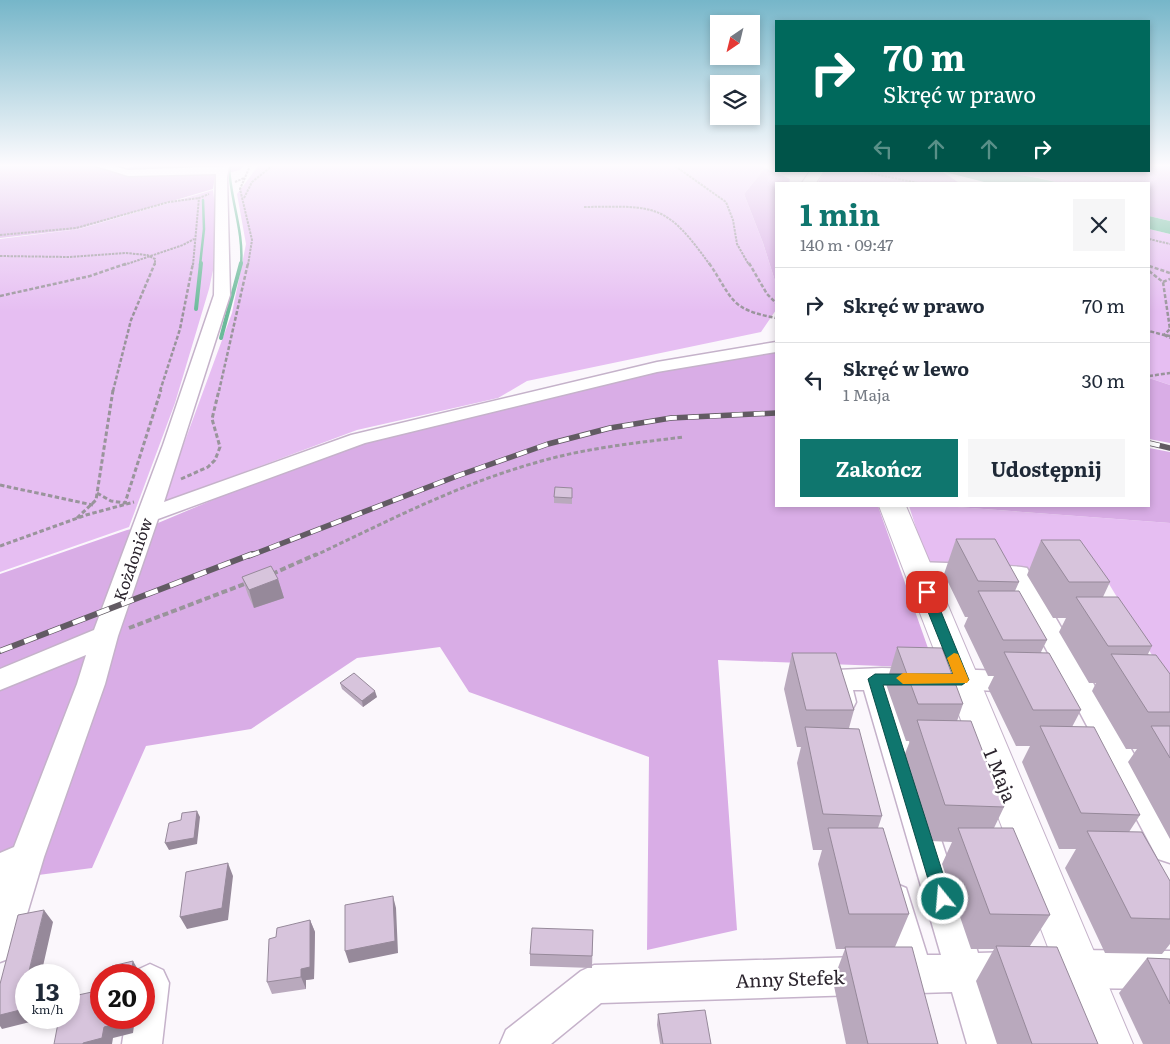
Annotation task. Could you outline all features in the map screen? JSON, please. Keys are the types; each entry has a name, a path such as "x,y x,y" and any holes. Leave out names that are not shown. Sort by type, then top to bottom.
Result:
{"main road":[{"name":"1 Maja","path":"892,507 1109,1044"}],"street":[{"name":"Kożdoniów","path":"0,944 13,863 91,684 105,636 222,295 223,215"},
{"path":"151,506 358,439 657,367 775,346"},
{"path":"917,570 1018,574 1170,848"},
{"path":"991,573 1020,632"},
{"path":"0,680 105,636"},
{"path":"1032,657 1058,709"},
{"path":"849,729 836,682 875,679 1079,684"},
{"path":"875,679 987,1044"},
{"path":"886,870 918,992"},
{"name":"Anny Stefek","path":"520,1044 594,984 918,992 965,972 1080,969 1170,970"},
{"path":"142,1044 144,1029"}],"path":[{"path":"0,235 76,228 124,215"},
{"path":"125,503 180,329 192,274 196,215"},
{"path":"666,215 680,227 737,306 750,312 775,318"},
{"path":"731,215 737,244 766,294 775,302"},
{"path":"0,296 90,276 183,246 194,239"},
{"path":"1150,239 1170,244"},
{"path":"0,256 148,256 154,259 155,265 128,329 118,362 97,493 93,505 77,518"},
{"path":"1150,266 1170,273"},
{"path":"1150,272 1162,282 1170,329 1164,335"},
{"path":"1162,282 1170,279"},
{"path":"1150,331 1170,337"},
{"path":"1150,376 1170,373"},
{"path":"268,575 313,558 373,527 453,492 520,467 591,448 684,437"},
{"path":"0,484 93,505"},
{"path":"97,493 111,501 151,506"},
{"path":"0,546 125,503"},
{"path":"105,636 250,582"}],"shaded area":[{"path":"0,215 126,215 78,229 0,238"},
{"path":"128,215 216,215 216,256 209,289 175,403 129,527 0,572 0,239 79,229"},
{"path":"241,215 752,215 775,281 775,311 761,332 527,381 498,398 357,430 159,504 179,457 232,313 246,244"},
{"path":"752,215 775,215 775,281"},
{"path":"1150,215 1170,215 1170,221 1150,216"},
{"path":"1150,216 1170,221 1170,234 1150,229"},
{"path":"1150,229 1170,234 1170,385 1150,378"},
{"path":"775,351 775,507 878,507 935,668 718,660 737,930 647,950 649,757 469,692 440,647 357,658 251,729 146,746 92,868 0,880 0,574 127,530 158,523 279,472 363,443 657,371"},
{"path":"1150,378 1170,385 1170,443 1150,439"},
{"path":"1150,448 1170,452 1170,523 957,507 1150,507"},
{"path":"909,507 957,507 1170,523 1170,685 1103,574 928,565"}],"building":[{"path":"555,487 572,488 572,498 554,497"},
{"path":"956,539 995,539 1019,582 978,581"},
{"path":"1041,540 1080,540 1110,582 1069,582"},
{"path":"271,566 278,579 249,590 242,577"},
{"path":"978,591 1019,591 1047,640 1003,640"},
{"path":"1076,597 1118,597 1152,646 1108,646"},
{"path":"897,647 942,648 963,704 918,704"},
{"path":"1004,652 1049,653 1081,710 1033,710"},
{"path":"792,653 836,653 854,710 806,710"},
{"path":"1111,654 1156,655 1170,674 1170,712 1148,712"},
{"path":"354,673 375,691 362,701 340,683"},
{"path":"917,720 971,721 1004,807 945,805"},
{"path":"1040,726 1094,727 1140,815 1081,813"},
{"path":"1151,726 1170,726 1170,758"},
{"path":"805,727 859,729 882,816 823,814"},
{"path":"197,811 194,838 165,843 169,823 181,820 182,813"},
{"path":"828,828 883,828 909,914 849,914"},
{"path":"958,828 1013,828 1050,915 990,914"},
{"path":"1087,831 1142,832 1170,881 1170,919 1131,918"},
{"path":"228,863 222,908 180,917 186,872"},
{"path":"393,896 395,941 345,951 345,905"},
{"path":"44,910 31,964 15,964 15,1011 0,1015 0,984 18,915"},
{"path":"310,920 310,967 301,969 301,977 267,982 269,939 276,937 277,928"},
{"path":"532,928 593,930 592,956 530,954"},
{"path":"996,946 1057,947 1098,1044 1032,1044"},
{"path":"845,947 912,947 938,1044 868,1044"},
{"path":"1147,958 1170,959 1170,1004"},
{"path":"133,961 133,964 120,964"},
{"path":"90,992 90,1029 104,1029 102,1038 83,1044 54,1044 57,1029 80,1029 80,995"},
{"path":"705,1010 711,1044 663,1044 658,1014"}],"waterway":[{"path":"200,265 204,215"},
{"path":"237,215 241,240 241,263"},
{"path":"196,309 201,263"},
{"path":"221,338 241,263"}],"railway":[{"path":"249,556 457,476 548,444 610,428 671,418 775,413"},
{"path":"1150,443 1170,448"},
{"path":"0,651 252,554"}],"slow traffic":[{"path":"903,678 962,680 954,658"}],"route":[{"path":"927,592 962,680 875,679 943,899"}]}
